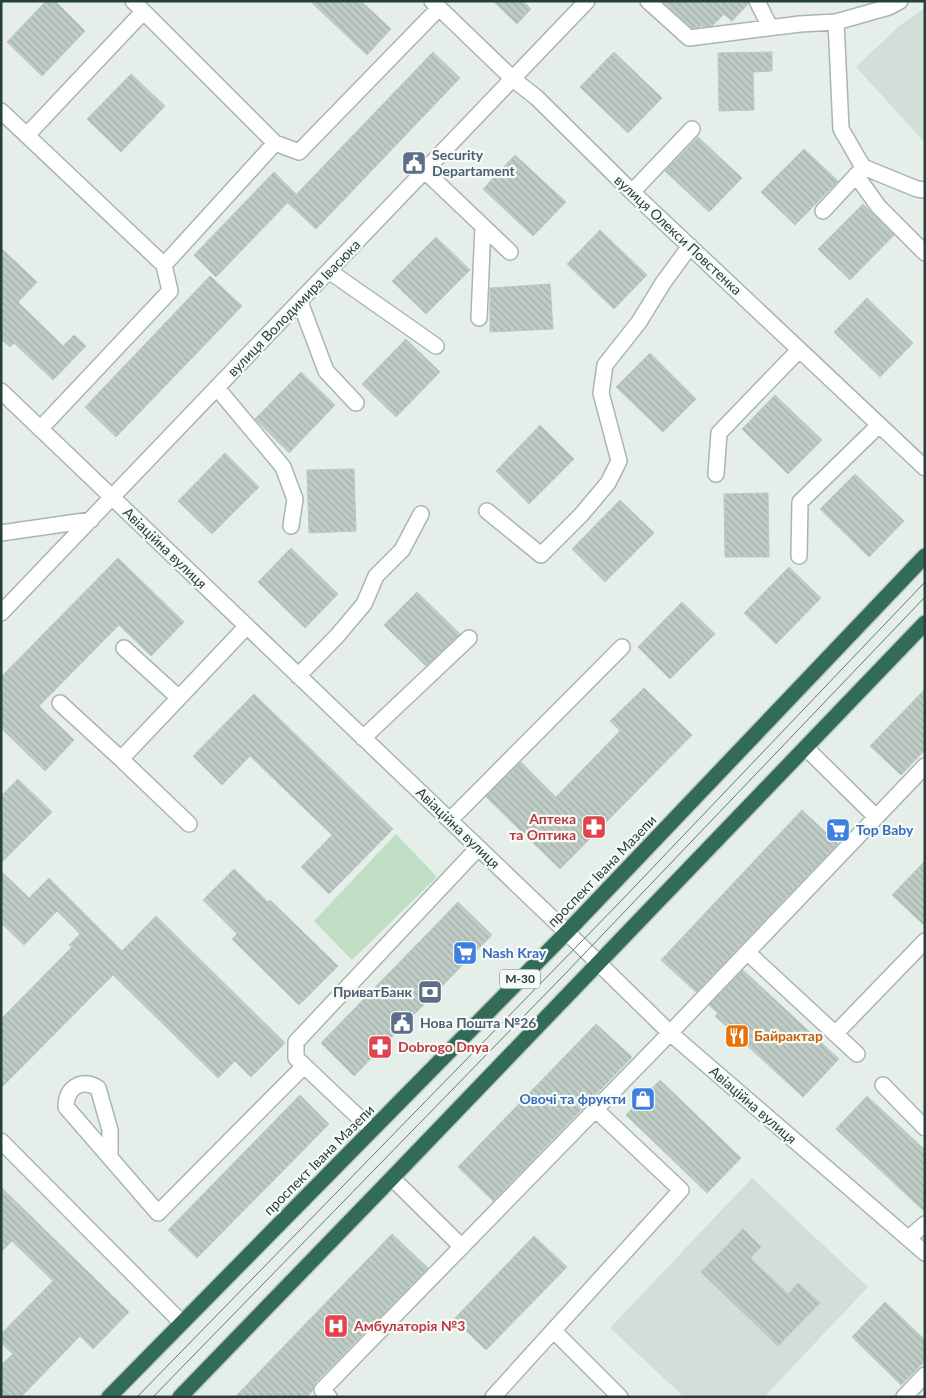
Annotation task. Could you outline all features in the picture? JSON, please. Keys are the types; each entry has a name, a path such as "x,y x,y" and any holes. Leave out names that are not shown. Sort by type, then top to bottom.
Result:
{"highway":[{"name":"проспект Івана Мазепи","path":"110,1397 181,1322 567,932 925,556"},
{"path":"180,1397 925,624"}],"street":[{"name":"вулиця Володимира Івасюка","path":"1,614 587,1"},
{"path":"648,1 689,38 770,27 836,22 865,7 900,1"},
{"path":"757,1 770,27"},
{"name":"вулиця Олекси Повстенка","path":"436,4 925,468"},
{"path":"27,135 138,6 275,143 299,152 436,4"},
{"path":"836,22 841,129 878,206 925,253"},
{"path":"1,111 164,265 170,291 40,429"},
{"path":"632,192 692,129"},
{"path":"164,265 275,143"},
{"path":"425,171 510,252"},
{"path":"860,171 925,190"},
{"path":"823,211 860,171"},
{"path":"479,318 483,226"},
{"path":"487,511 541,555 581,515 608,483 619,461 601,393 605,365 639,322 663,282 690,246"},
{"path":"330,271 436,346"},
{"path":"300,302 326,370 356,402"},
{"path":"716,474 719,433 799,350"},
{"path":"217,388 283,468 295,499 291,526"},
{"name":"Авіаційна вулиця","path":"1,391 567,932 670,1033 925,1253"},
{"path":"799,556 800,502 879,425"},
{"path":"298,676 337,636 364,604 376,576 402,550 421,514"},
{"path":"1,533 91,520"},
{"path":"121,759 247,626"},
{"path":"363,738 469,638"},
{"path":"450,820 622,647"},
{"path":"124,648 179,698"},
{"path":"60,703 189,824"},
{"path":"806,748 876,817"},
{"path":"329,1397 322,1390 670,1033 925,766"},
{"path":"372,1130 296,1058 296,1042 478,848"},
{"path":"835,1034 925,941"},
{"path":"747,952 857,1054"},
{"path":"110,1157 158,1212 304,1066"},
{"path":"883,1085 925,1128"},
{"path":"494,1397 681,1190 595,1109"},
{"path":"1,1141 181,1322"},
{"path":"392,1178 462,1247"},
{"path":"909,1238 925,1224"},
{"path":"554,1331 620,1397"},
{"path":"904,1397 925,1375"}],"shaded area":[{"path":"925,8 925,143 856,67 899,26"},
{"path":"752,1178 868,1287 764,1397 684,1397 610,1328"}],"green space":[{"path":"396,834 437,877 352,960 314,921"}],"building":[{"path":"46,1 55,1 85,31 42,76 7,42"},
{"path":"310,1 361,1 391,29 367,55"},
{"path":"493,1 523,1 531,9 517,24"},
{"path":"662,1 748,1 748,4 732,21 724,14 712,26 703,27 701,25 700,27 692,28"},
{"path":"433,52 460,78 316,229 288,203"},
{"path":"614,52 662,98 628,133 580,87"},
{"path":"772,52 772,71 753,72 754,110 719,111 718,53"},
{"path":"131,74 165,106 121,152 87,119"},
{"path":"698,137 742,178 709,212 665,171"},
{"path":"804,149 838,181 795,225 761,192"},
{"path":"515,155 566,202 533,236 483,189"},
{"path":"274,172 296,194 216,277 194,255"},
{"path":"863,204 894,235 850,280 818,249"},
{"path":"600,230 647,275 614,309 567,264"},
{"path":"436,237 470,270 426,314 392,281"},
{"path":"1,248 37,282 18,302 63,346 74,335 86,346 53,380 14,343 10,347 1,339"},
{"path":"210,276 242,306 116,437 85,407"},
{"path":"550,284 553,329 490,332 490,288"},
{"path":"867,298 913,343 880,377 834,332"},
{"path":"406,339 440,372 396,417 362,384"},
{"path":"650,353 696,399 663,432 616,387"},
{"path":"301,372 335,405 289,453 255,419"},
{"path":"775,395 822,440 788,474 742,429"},
{"path":"540,425 574,459 529,504 496,471"},
{"path":"225,453 259,487 212,534 178,501"},
{"path":"354,469 356,531 309,533 307,470"},
{"path":"855,474 904,521 869,557 820,509"},
{"path":"768,493 769,557 725,557 724,494"},
{"path":"620,500 654,533 605,582 572,549"},
{"path":"291,548 338,594 305,628 258,582"},
{"path":"118,558 184,622 151,656 119,625 39,706 74,740 45,771 1,728 1,677"},
{"path":"789,567 821,598 776,644 744,613"},
{"path":"417,592 460,634 426,666 384,625"},
{"path":"682,602 715,634 670,679 638,647"},
{"path":"644,688 692,735 560,869 486,797 521,762 556,797 620,731 610,721"},
{"path":"925,689 925,750 901,775 870,746"},
{"path":"254,694 393,829 329,894 301,867 332,835 250,756 222,785 193,756"},
{"path":"18,779 52,812 1,863 1,796"},
{"path":"802,810 838,844 696,992 661,960"},
{"path":"925,861 925,926 892,895"},
{"path":"234,869 268,902 270,900 338,966 299,1005 232,939 237,934 203,900"},
{"path":"1,871 29,898 49,878 122,951 156,916 285,1043 251,1077 235,1061 218,1078 113,975 1,1088 1,1019 72,947 69,945 80,934 57,911 24,945 1,923"},
{"path":"458,902 492,935 354,1076 321,1043"},
{"path":"743,970 839,1059 803,1097 715,1016 718,1013 709,1005"},
{"path":"596,1024 632,1057 493,1201 458,1167"},
{"path":"660,1080 741,1158 707,1193 626,1115"},
{"path":"300,1095 329,1124 197,1258 168,1230"},
{"path":"867,1096 925,1150 925,1212 836,1129"},
{"path":"1,1187 129,1312 93,1349 80,1336 21,1397 1,1397 1,1365 13,1354 1,1343 1,1334 53,1281 12,1241 1,1252"},
{"path":"743,1229 761,1247 750,1258 788,1294 798,1283 820,1303 778,1346 701,1272"},
{"path":"392,1234 428,1268 315,1383 313,1390 307,1397 235,1397"},
{"path":"534,1236 567,1267 486,1350 454,1319"},
{"path":"885,1302 925,1340 925,1361 901,1385 852,1337"}],"tram line":[{"path":"137,1397 619,903 925,582"},
{"path":"153,1397 563,976 925,597"}],"place":[{"name":"Security Departament","path":"414,163"},
{"name":"Аптека та Оптика","path":"594,827"},
{"name":"Top Baby","path":"838,830"},
{"name":"Nash Kray","path":"465,953"},
{"name":"ПриватБанк","path":"430,992"},
{"name":"Нова Пошта №26","path":"402,1023"},
{"name":"Байрактар","path":"737,1036"},
{"name":"Dobrogo Dnya","path":"380,1047"},
{"name":"Овочі та фрукти","path":"643,1099"},
{"name":"Амбулаторія №3","path":"336,1326"}]}
